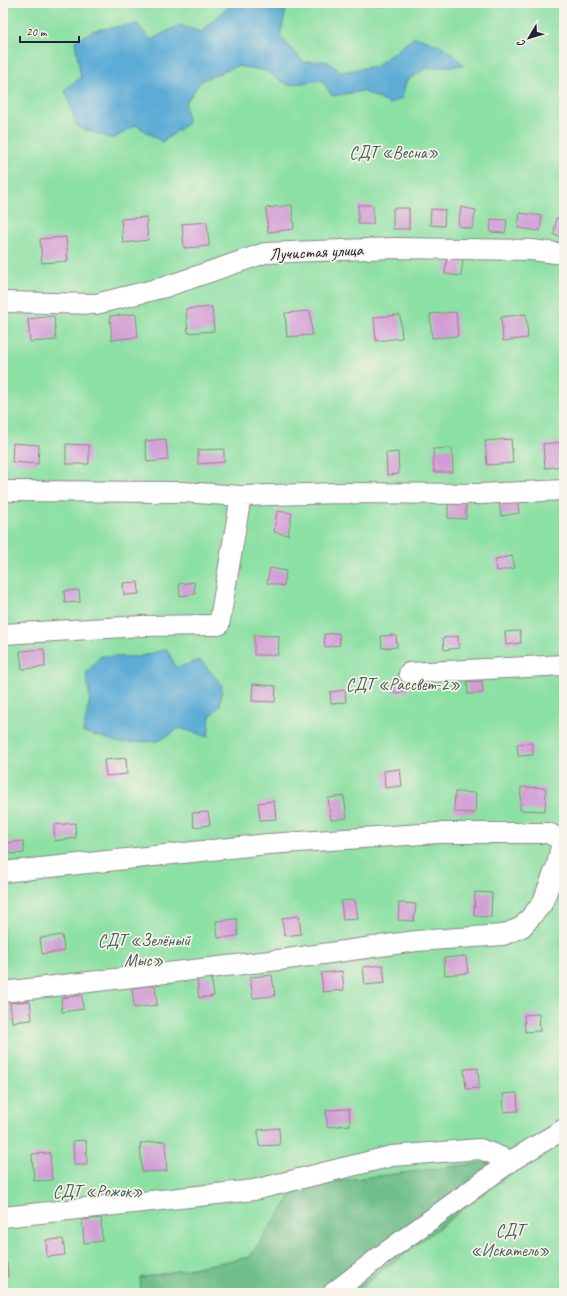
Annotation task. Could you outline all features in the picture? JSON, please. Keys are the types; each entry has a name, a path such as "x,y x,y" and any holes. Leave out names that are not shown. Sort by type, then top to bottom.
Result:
{"lane":[{"name":"Лучистая улица","path":"3,302 96,304 165,287 265,254 393,248 532,250 564,254"},
{"path":"3,491 183,492 241,496 481,494 564,490"},
{"path":"3,634 142,626 219,625 241,496"},
{"path":"409,673 564,665"},
{"path":"3,872 268,844 438,833 548,833 563,841 557,865 542,904 522,928 503,935 416,942 288,959 3,992"},
{"path":"333,1293 382,1255 511,1161 564,1129"},
{"path":"3,1217 254,1190 392,1156 480,1150 511,1161"}],"green space":[{"path":"3,3 564,3 564,1293 353,1293 530,1158 298,1186 250,1257 141,1278 141,1293 3,1293"},
{"path":"531,1157 353,1293 141,1293 140,1278 250,1257 298,1186"}],"water":[{"path":"254,3 293,3 287,4 280,37 304,62 327,61 341,72 376,66 415,37 444,47 464,65 426,68 406,81 402,98 390,104 363,91 332,96 322,80 288,85 267,71 236,66 201,81 185,104 188,123 162,142 136,125 113,139 78,127 65,90 81,77 75,41 95,30 137,24 151,40 179,25 201,32 228,7"},
{"path":"167,649 176,668 200,660 222,685 220,706 210,716 208,737 180,728 159,741 121,743 83,732 90,699 86,674 101,656 138,657"}],"building":[{"path":"292,205 294,229 268,232 266,208"},
{"path":"358,205 373,205 373,224 358,224"},
{"path":"461,207 476,210 472,229 458,226"},
{"path":"393,208 409,208 409,229 393,229"},
{"path":"431,209 445,210 444,226 430,225"},
{"path":"520,213 542,216 540,231 518,228"},
{"path":"146,217 148,240 123,243 121,219"},
{"path":"556,218 564,219 564,237 554,235"},
{"path":"491,219 507,220 505,233 490,232"},
{"path":"207,222 209,246 184,248 182,224"},
{"path":"66,237 68,261 42,263 40,239"},
{"path":"447,257 463,259 461,276 445,274"},
{"path":"212,307 214,331 188,333 186,309"},
{"path":"310,311 312,335 287,337 285,313"},
{"path":"456,312 458,336 432,338 430,314"},
{"path":"136,314 138,337 112,340 110,316"},
{"path":"526,314 528,338 503,341 501,317"},
{"path":"400,315 402,338 376,341 374,317"},
{"path":"54,316 56,340 30,342 28,319"},
{"path":"166,439 168,460 147,462 145,441"},
{"path":"511,439 513,463 487,465 485,441"},
{"path":"564,442 564,466 545,468 543,444"},
{"path":"13,443 39,445 38,464 12,462"},
{"path":"66,444 89,445 89,464 66,464"},
{"path":"452,448 453,472 434,472 433,449"},
{"path":"224,449 224,462 198,464 198,450"},
{"path":"398,452 399,474 387,475 386,453"},
{"path":"517,497 519,513 501,516 499,500"},
{"path":"448,502 466,503 466,519 448,518"},
{"path":"277,511 292,513 288,535 274,532"},
{"path":"512,556 515,568 497,571 495,559"},
{"path":"270,568 286,571 284,586 267,583"},
{"path":"138,582 139,594 124,595 123,583"},
{"path":"194,582 195,594 180,596 179,584"},
{"path":"79,590 80,602 65,603 64,591"},
{"path":"520,631 521,643 506,645 505,632"},
{"path":"339,633 340,645 325,647 324,634"},
{"path":"254,635 279,636 278,655 254,655"},
{"path":"396,635 397,647 382,648 381,636"},
{"path":"458,636 459,648 444,650 443,638"},
{"path":"44,649 45,667 22,669 20,651"},
{"path":"408,679 409,691 394,693 393,680"},
{"path":"482,681 483,693 468,694 467,682"},
{"path":"253,684 276,686 275,702 252,701"},
{"path":"345,690 346,702 331,704 330,692"},
{"path":"532,743 533,755 518,756 517,744"},
{"path":"126,758 127,774 106,776 104,760"},
{"path":"400,769 402,786 385,788 384,771"},
{"path":"521,787 546,788 545,811 520,810"},
{"path":"455,792 476,793 475,813 454,812"},
{"path":"344,796 347,818 331,820 328,798"},
{"path":"274,801 276,819 260,820 258,803"},
{"path":"208,812 210,825 194,827 192,813"},
{"path":"75,823 76,838 55,841 54,825"},
{"path":"23,841 24,853 7,854 6,843"},
{"path":"475,892 492,893 491,917 474,916"},
{"path":"355,900 358,919 343,920 341,901"},
{"path":"399,903 416,904 414,921 398,920"},
{"path":"299,916 301,934 284,936 282,918"},
{"path":"237,919 238,936 218,938 216,921"},
{"path":"62,935 64,951 42,954 40,938"},
{"path":"466,956 468,973 445,975 444,958"},
{"path":"383,965 385,983 365,985 363,967"},
{"path":"342,971 344,990 323,992 321,973"},
{"path":"272,975 275,996 253,998 250,977"},
{"path":"211,977 214,996 199,998 197,978"},
{"path":"155,985 157,1005 134,1008 132,988"},
{"path":"82,995 83,1009 62,1012 61,998"},
{"path":"30,1001 32,1020 12,1022 10,1003"},
{"path":"539,1014 540,1031 525,1032 524,1015"},
{"path":"478,1068 479,1088 466,1089 464,1069"},
{"path":"517,1093 518,1111 504,1112 503,1094"},
{"path":"349,1109 350,1125 327,1127 326,1110"},
{"path":"279,1128 280,1145 259,1146 258,1130"},
{"path":"86,1140 87,1165 74,1165 73,1141"},
{"path":"165,1141 167,1171 142,1172 140,1143"},
{"path":"50,1153 52,1180 34,1181 32,1154"},
{"path":"101,1218 102,1241 84,1243 82,1220"},
{"path":"63,1239 65,1255 47,1257 46,1240"},
{"path":"3,1263 7,1263 8,1276 3,1277"}],"park label":[{"name":"СДТ «Весна»","path":"394,152"},
{"name":"СДТ «Рассвет-2»","path":"403,684"},
{"name":"СДТ «Зелёный Мыс»","path":"144,950"},
{"name":"СДТ «Рожок»","path":"98,1191"},
{"name":"СДТ «Искатель»","path":"510,1240"}]}
